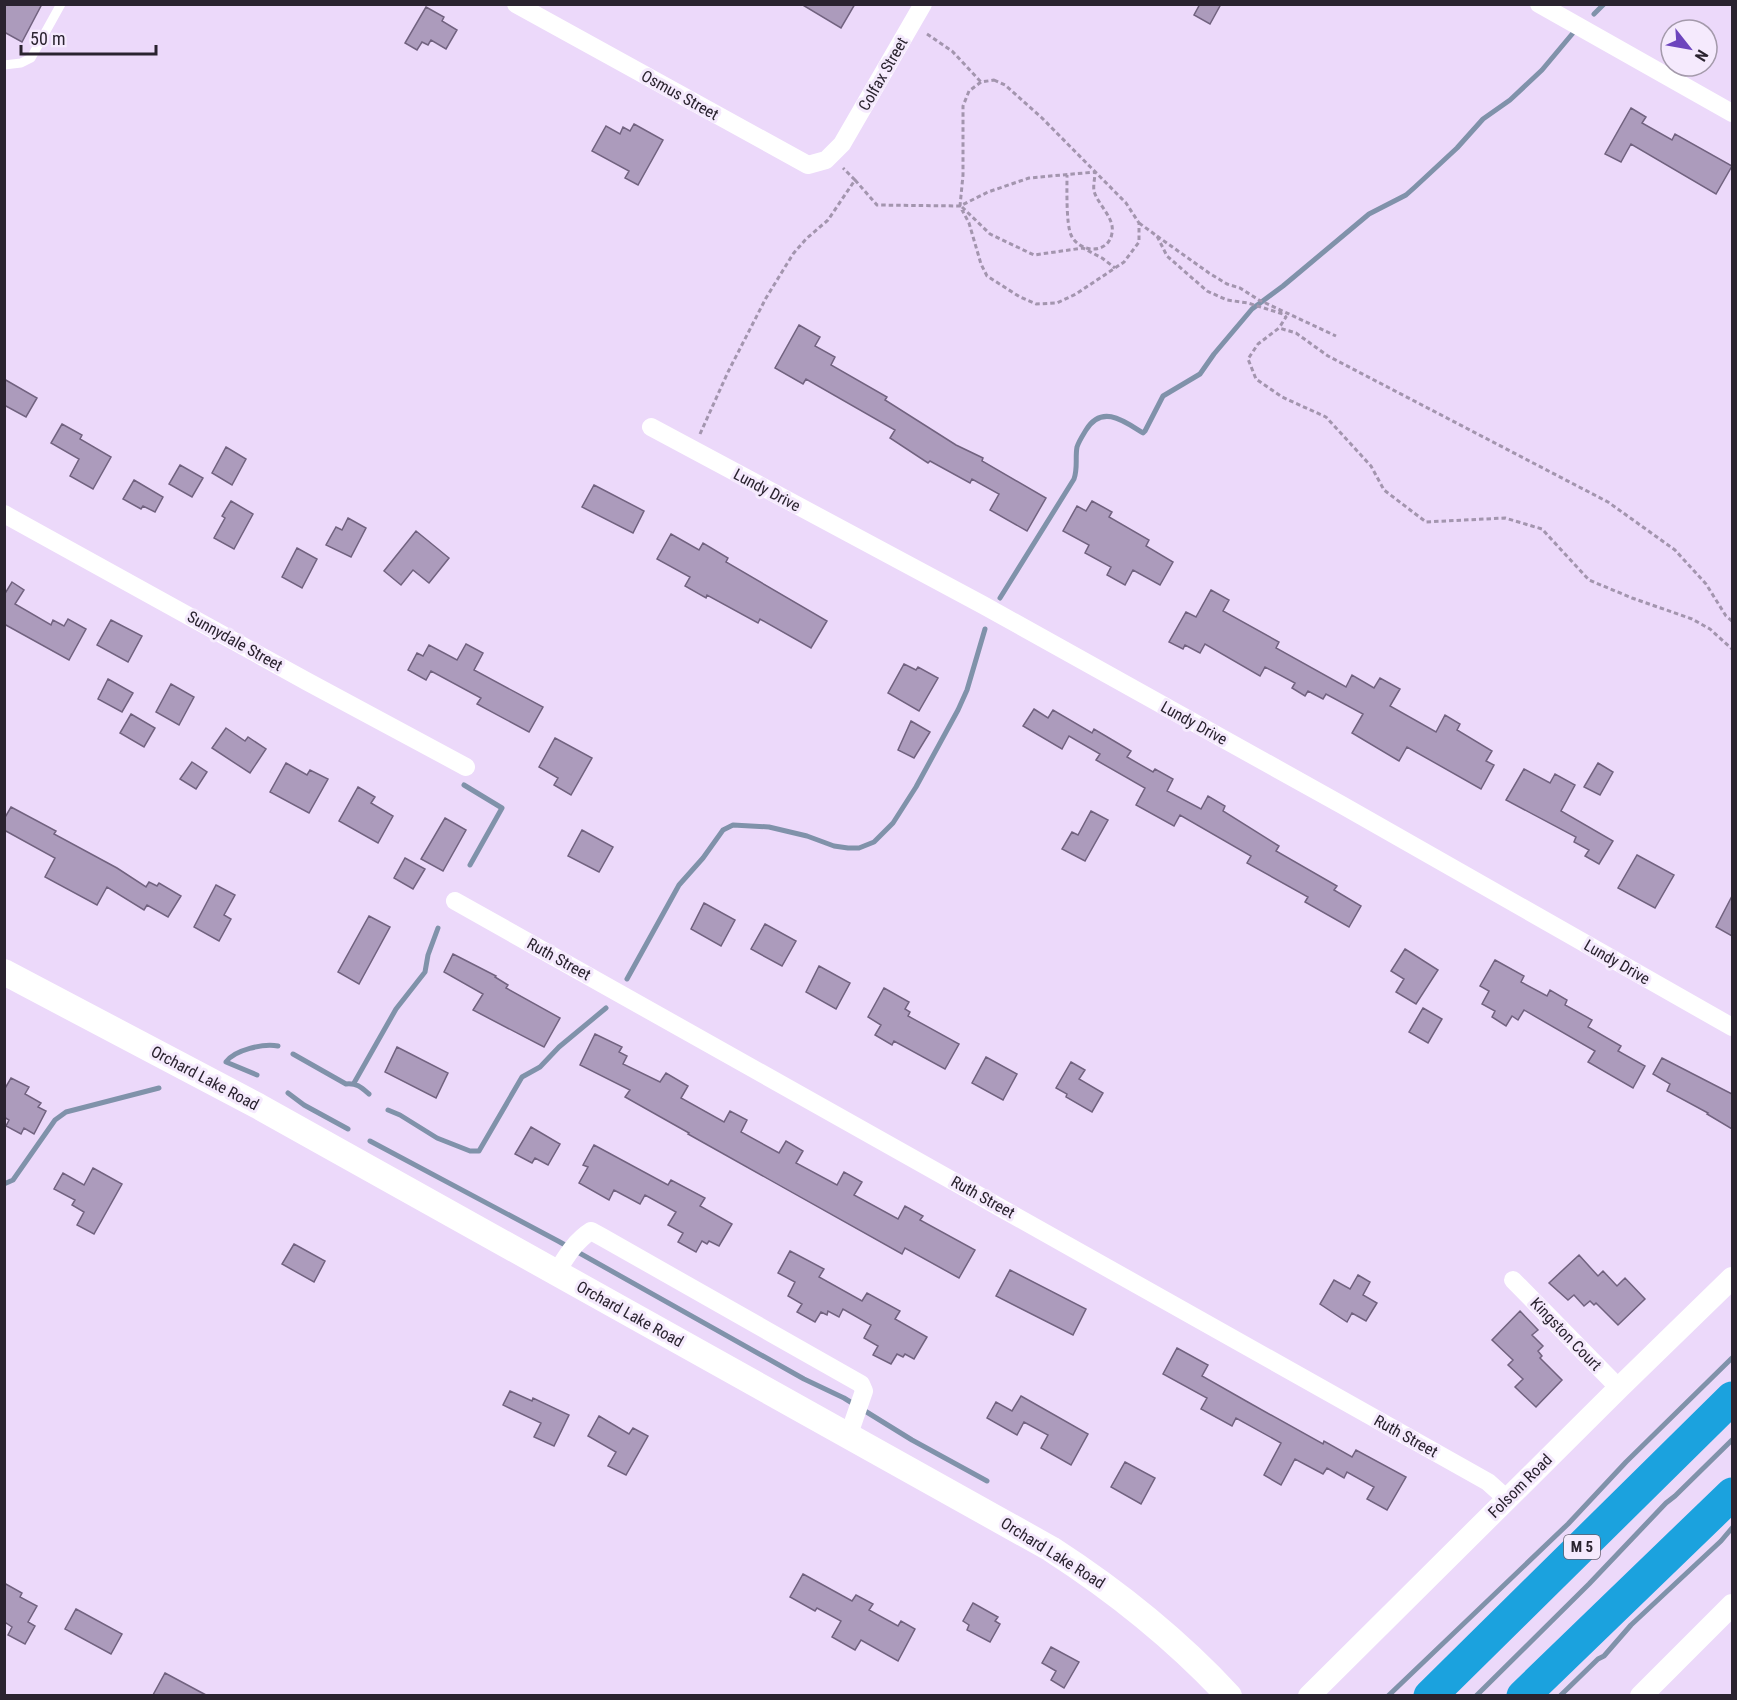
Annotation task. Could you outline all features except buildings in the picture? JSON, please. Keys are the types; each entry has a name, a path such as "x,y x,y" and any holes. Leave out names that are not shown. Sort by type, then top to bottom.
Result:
{"highway":[{"name":"M 5","path":"1430,1695 1732,1398"},
{"path":"1523,1695 1732,1494"}],"main road":[{"name":"Orchard Lake Road","path":"4,972 258,1106 1051,1549 1087,1572 1168,1636 1229,1695"}],"street":[{"name":"Osmus Street","path":"516,4 808,165 826,160 836,150"},
{"name":"Colfax Street","path":"836,150 923,4"},
{"path":"1539,4 1732,113"},
{"name":"Lundy Drive","path":"651,427 1044,639 1732,1027"},
{"name":"Sunnydale Street","path":"4,514 466,767"},
{"name":"Ruth Street","path":"455,901 1480,1478 1507,1499"},
{"path":"556,1273 573,1246 583,1236 591,1231 602,1237 861,1384 864,1391 848,1437"},
{"name":"Folsom Road","path":"1308,1695 1732,1278"},
{"name":"Kingston Court","path":"1513,1280 1618,1388"},
{"path":"1641,1695 1732,1605"}],"lane":[{"path":"4,65 21,63 31,58 61,4"}],"path":[{"path":"912,24 952,51 981,82"},
{"path":"1139,223 1139,242 1124,262 1076,294 1057,303 1036,304 1012,293 987,276 981,264 969,223 960,206 963,175 963,106 969,91 981,82 994,80 1005,86 1042,118 1126,203 1139,223 1227,284 1240,288 1258,300 1336,336"},
{"path":"836,150 855,180 877,205 960,206 988,192 1029,178 1095,172"},
{"path":"960,206 990,234 1034,255 1083,248 1095,250 1107,244 1112,236 1113,226 1094,191 1095,172"},
{"path":"1067,175 1071,235 1083,248 1115,268"},
{"path":"693,450 708,414 766,298 793,254 806,238 828,220 855,180"},
{"path":"1157,236 1167,256 1201,287 1227,300 1248,303 1286,317 1279,328 1257,344 1248,359 1256,379 1282,397 1326,417 1371,466 1384,489 1426,522 1505,518 1542,529 1589,580 1692,619 1710,629 1732,649"},
{"path":"1279,328 1296,333 1328,356 1608,502 1675,550 1706,584 1726,616 1732,621"}],"waterway":[{"path":"1594,14 1604,4"},
{"path":"1000,598 1074,479 1077,447 1092,422 1106,416 1113,417 1143,433 1163,396 1200,374 1252,309 1369,214 1406,195 1457,148 1483,119 1510,100 1542,70 1573,33"},
{"path":"627,979 679,885 703,858 723,830 733,825 769,827 848,848 859,848 874,842 893,823 916,787 958,710 967,690 985,629"},
{"path":"464,785 502,808 470,865"},
{"path":"354,1083 396,1009 425,972 428,955 438,928"},
{"path":"388,1110 437,1138 470,1151 479,1151 522,1077 540,1067 559,1047 606,1008"},
{"path":"257,1075 226,1062 236,1054 250,1048 278,1046"},
{"path":"293,1054 346,1084 359,1086 369,1094"},
{"path":"4,1184 13,1180 55,1120 66,1112 159,1088"},
{"path":"288,1093 304,1105 348,1129"},
{"path":"370,1141 558,1241 804,1379 844,1398 912,1440 987,1481"},
{"path":"1388,1696 1568,1524 1626,1462 1732,1358"},
{"path":"1476,1696 1589,1584 1666,1503 1732,1440"},
{"path":"1560,1696 1598,1659 1604,1656 1631,1625 1732,1528"}]}
